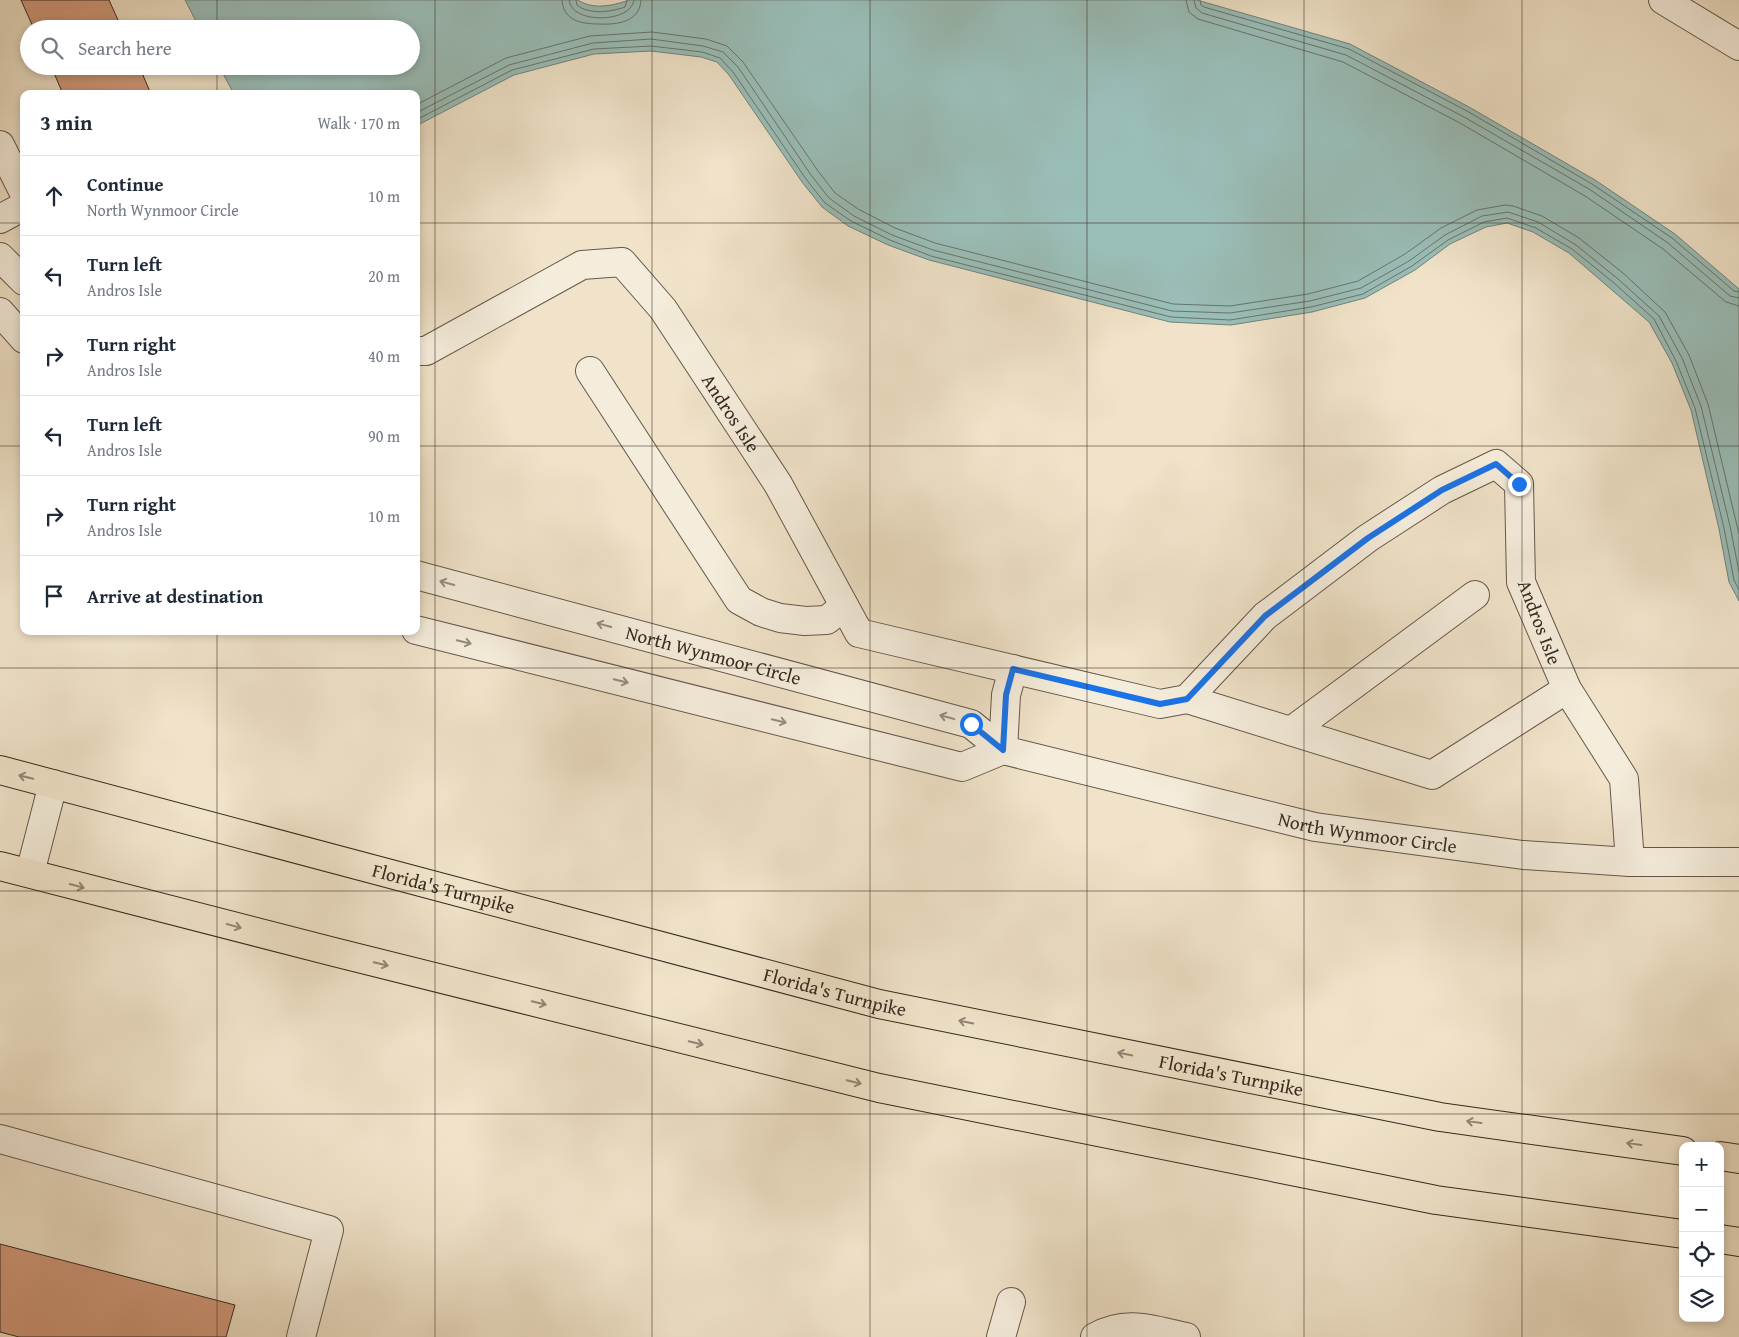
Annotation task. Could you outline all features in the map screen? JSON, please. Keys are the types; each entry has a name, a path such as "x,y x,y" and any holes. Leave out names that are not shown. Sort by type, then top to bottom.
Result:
{"highway":[{"name":"Florida's Turnpike","path":"0,770 879,1004 1440,1117 1679,1150"},
{"path":"0,866 334,952 879,1088 1436,1200 1679,1233"},
{"path":"1724,1157 1739,1159"},
{"path":"1724,1240 1739,1242"}],"street":[{"path":"1663,0 1739,46"},
{"path":"0,145 20,185"},
{"path":"0,219 20,208"},
{"path":"0,257 20,277"},
{"name":"Andros Isle","path":"420,351 426,350 582,265 622,262 663,309 778,484 858,633 1160,704 1187,699 1265,616 1368,538 1442,490 1496,464 1519,484 1521,582 1567,689 1624,779 1630,862"},
{"path":"0,312 20,334"},
{"path":"590,371 739,600 761,612 780,618 805,621 827,620 844,606"},
{"name":"North Wynmoor Circle","path":"420,576 971,724 1003,750 1315,827 1523,855 1630,862 1739,862"},
{"path":"1291,731 1475,595"},
{"path":"420,631 962,766 1003,750 1006,695 1013,669"},
{"path":"1187,699 1432,775 1567,689"},
{"path":"30,873 53,784"},
{"path":"0,1139 329,1230 301,1337"},
{"path":"1001,1337 1011,1302"},
{"path":"1095,1337 1104,1332 1132,1326 1186,1337"}],"water":[{"path":"185,0 578,0 590,5 603,6 629,0 1197,0 1350,44 1469,107 1595,180 1675,234 1739,289 1739,601 1729,582 1719,529 1691,410 1672,363 1649,322 1569,253 1533,232 1507,223 1486,227 1450,244 1415,270 1365,298 1312,312 1231,325 1170,322 929,260 888,245 848,226 822,207 802,182 729,75 717,62 701,57 651,51 594,54 514,75 420,124 420,90 232,90 224,75 420,75 420,20 195,20"}],"building":[{"path":"21,0 109,0 118,20 30,20"},
{"path":"55,75 143,75 149,90 61,90"},
{"path":"0,1244 235,1305 226,1337 19,1337 0,1332"}],"route":[{"path":"971,724 1003,750 1006,695 1013,669 1160,704 1187,699 1265,616 1368,538 1442,490 1496,464 1519,484"}]}
